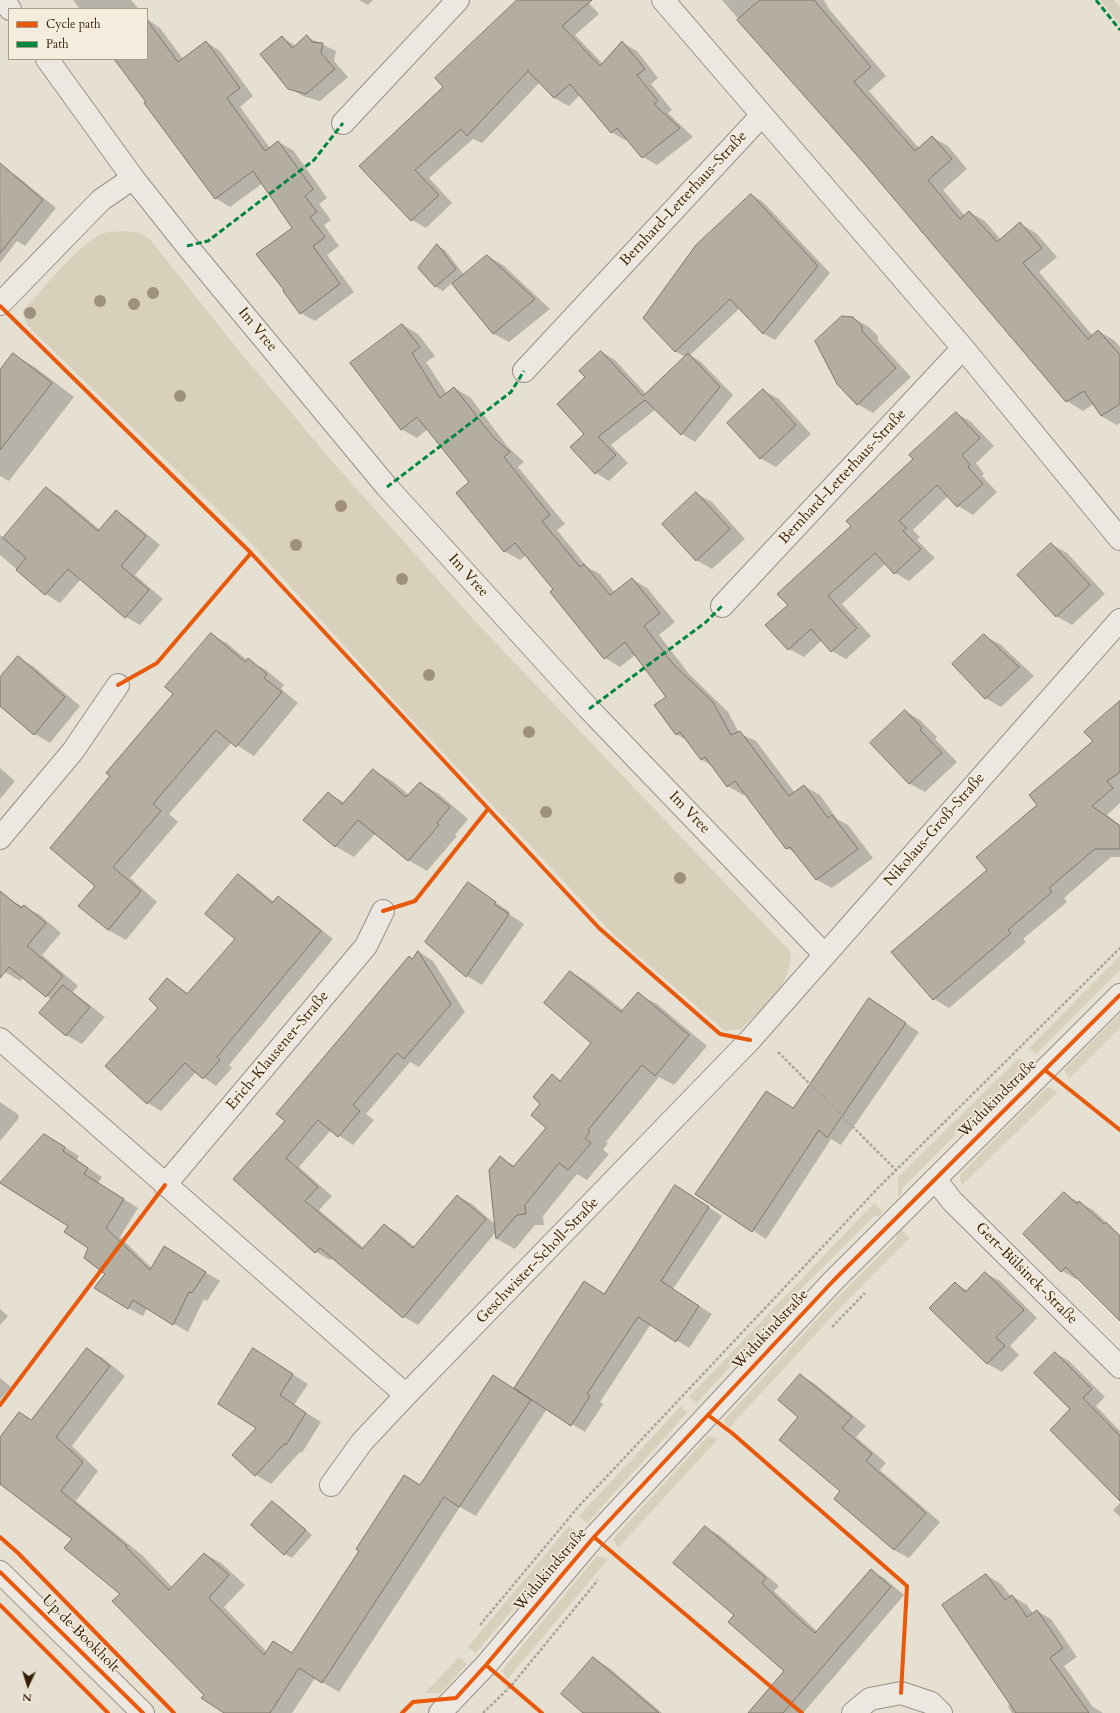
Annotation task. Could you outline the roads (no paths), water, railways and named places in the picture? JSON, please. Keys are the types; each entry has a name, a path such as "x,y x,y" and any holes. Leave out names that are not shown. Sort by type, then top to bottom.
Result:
{"street":[{"path":"343,123 458,0"},
{"path":"663,0 963,348 1120,539"},
{"name":"Im Vree","path":"48,60 133,178 187,246 387,487 589,709 825,955"},
{"name":"Bernhard-Letterhaus-Straße","path":"524,371 762,115"},
{"path":"0,304 101,200 133,178"},
{"name":"Bernhard-Letterhaus-Straße","path":"722,606 963,348"},
{"name":"Nikolaus-Groß-Straße","path":"750,1040 1120,620"},
{"path":"0,838 73,751 118,685"},
{"name":"Erich-Klausener-Straße","path":"165,1185 366,946 383,911"},
{"name":"Widukindstraße","path":"440,1713 486,1665 600,1532 834,1280 1120,995"},
{"path":"0,1039 406,1395"},
{"name":"Geschwister-Scholl-Straße","path":"331,1486 362,1442 406,1395 750,1040"},
{"name":"Gert-Bülsinck-Straße","path":"935,1180 952,1201 1120,1367"},
{"name":"Up de Bookholt","path":"4,1584 143,1713"},
{"path":"853,1713 870,1699 901,1693 931,1703 941,1713"}]}
